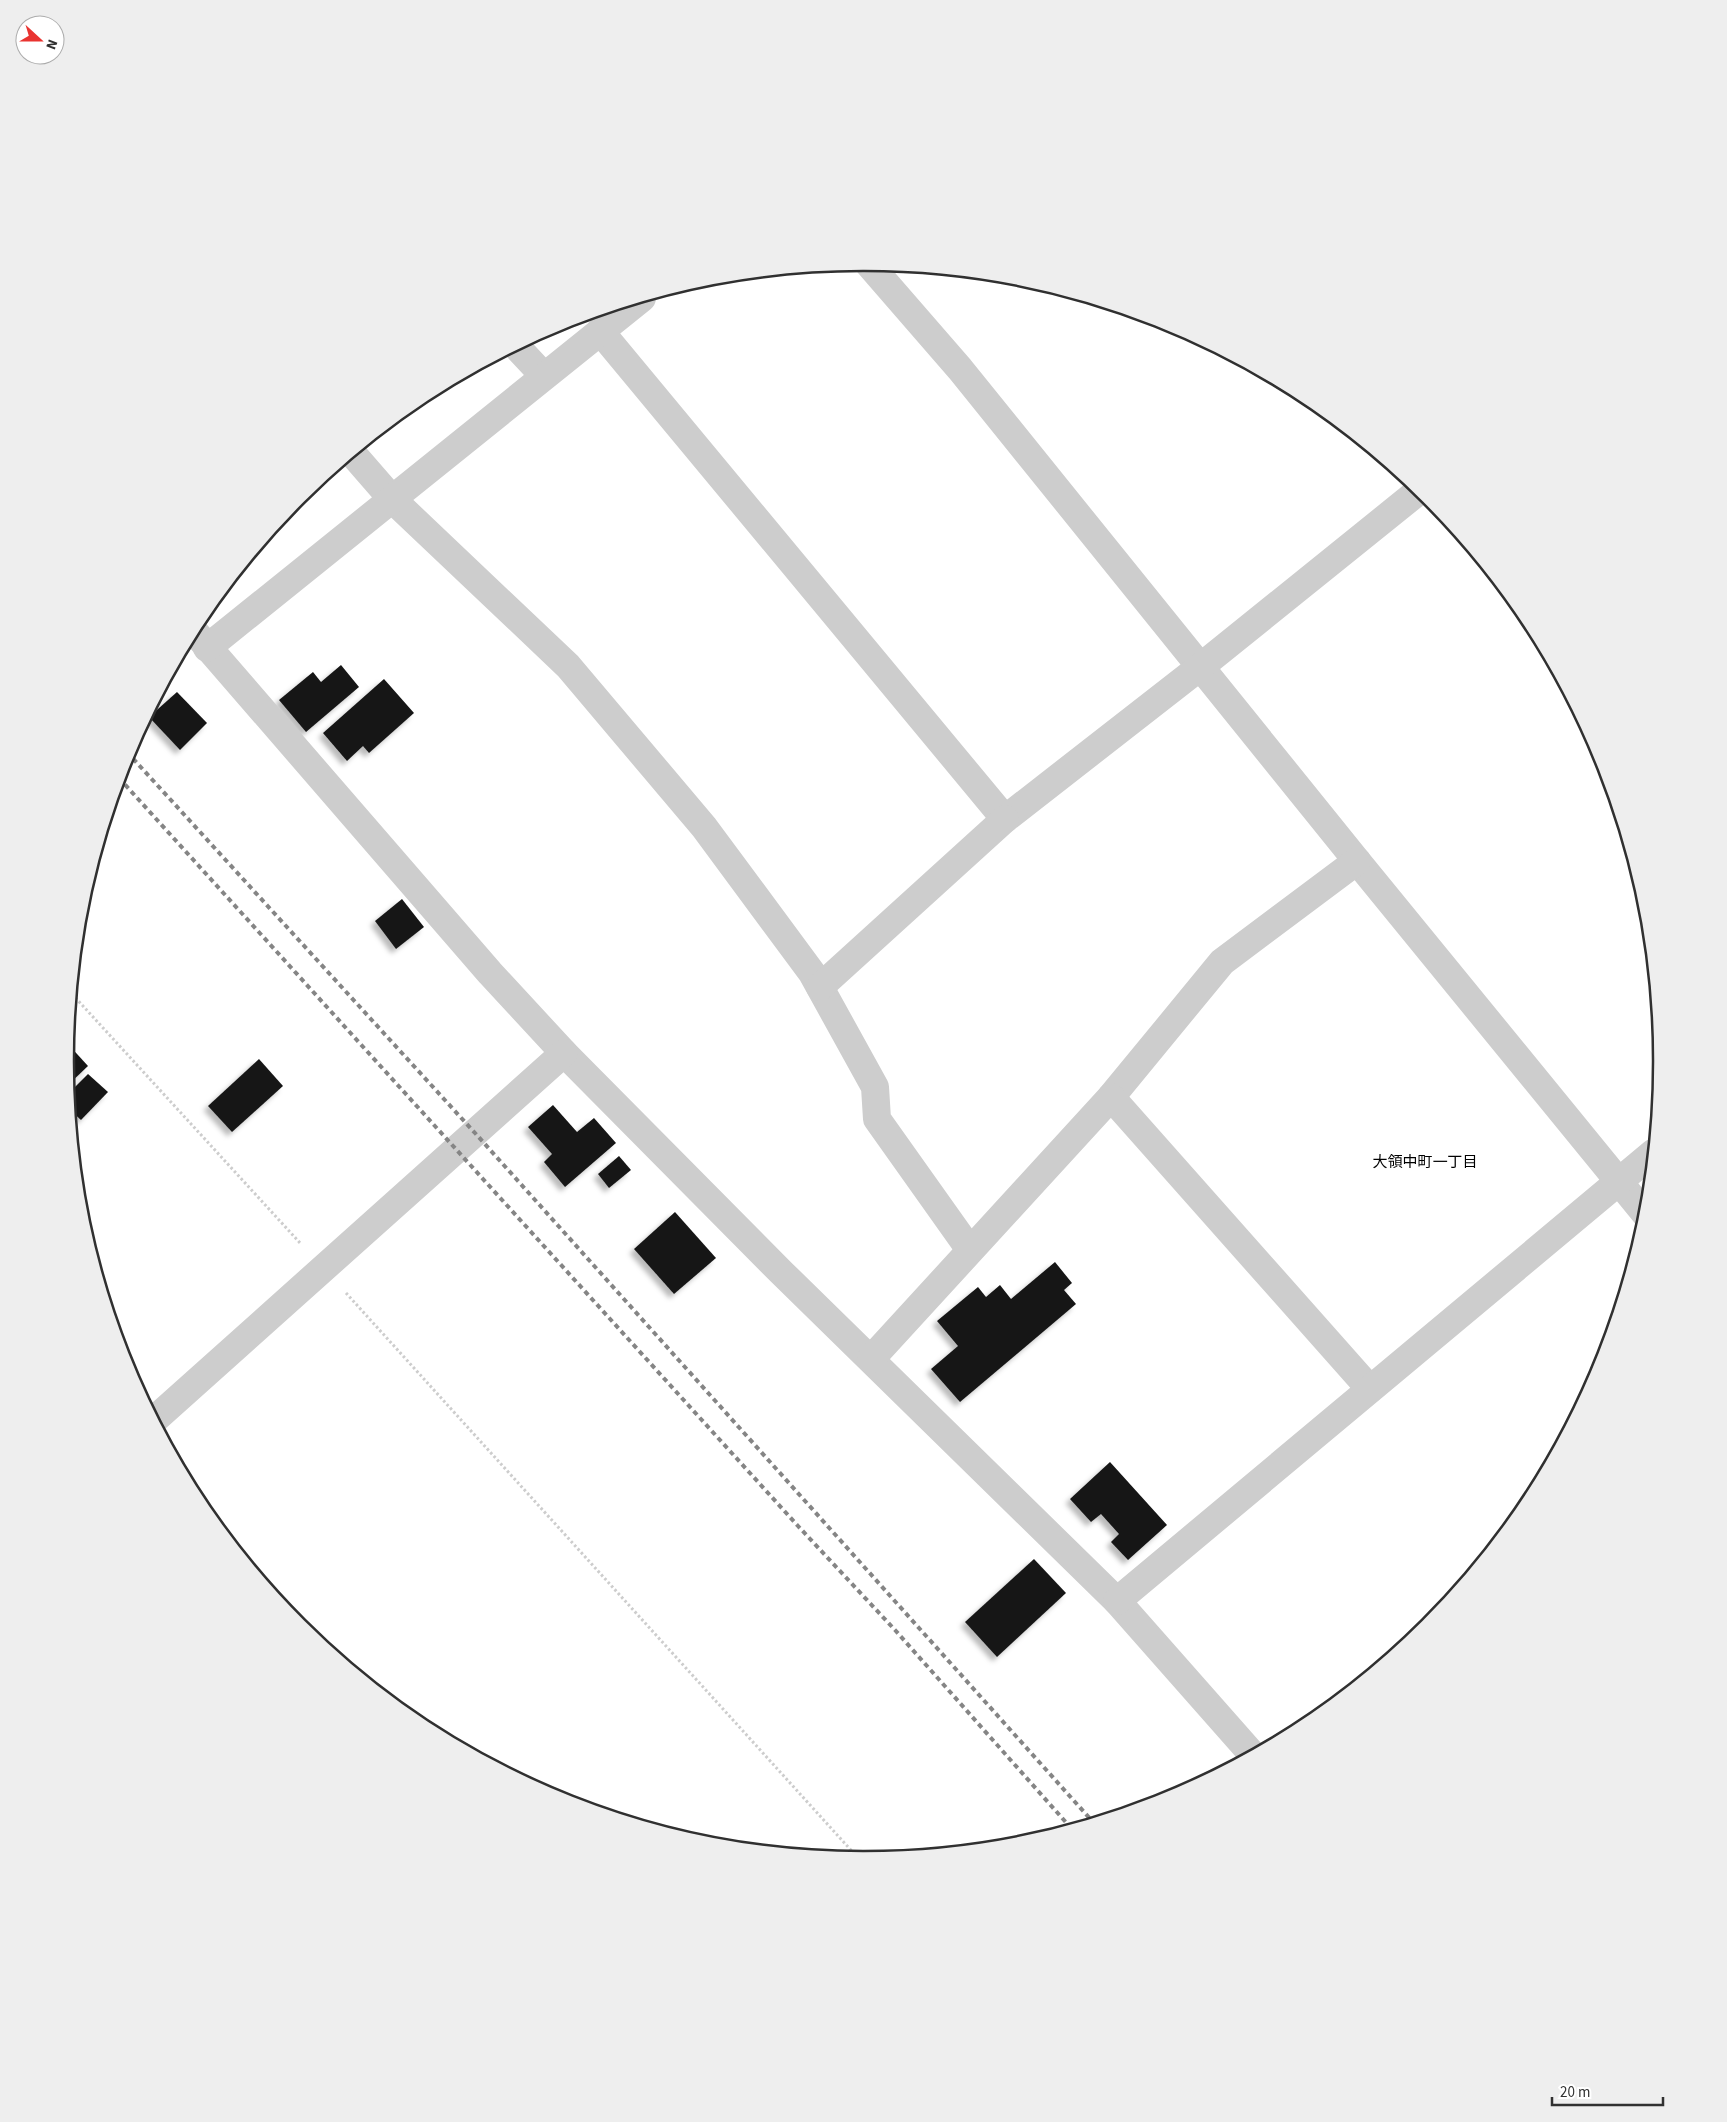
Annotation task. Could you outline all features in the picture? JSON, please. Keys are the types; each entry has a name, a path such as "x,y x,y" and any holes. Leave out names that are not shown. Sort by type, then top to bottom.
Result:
{"street":[{"path":"875,271 960,368 1357,861 1639,1207"},
{"path":"631,307 392,499 200,639 490,973 564,1053 1117,1601 1249,1750"},
{"path":"600,331 1005,820"},
{"path":"520,350 544,376"},
{"path":"355,457 392,499 568,666 704,827 812,973 875,1086 877,1119 970,1250"},
{"path":"820,986 1005,820 1200,667 1414,495"},
{"path":"871,1359 1111,1097 1222,962 1357,861"},
{"path":"158,1416 564,1053"},
{"path":"1111,1097 1370,1389"},
{"path":"1117,1601 1647,1158"}],"path":[{"path":"76,999 852,1851"}],"building":[{"path":"341,665 359,687 306,732 279,700 313,672 321,682"},
{"path":"384,679 414,713 369,753 363,746 347,761 323,733"},
{"path":"177,692 207,723 180,750 152,720 155,711"},
{"path":"402,899 424,927 396,949 375,921"},
{"path":"74,1051 88,1066 74,1079"},
{"path":"259,1059 283,1086 232,1132 208,1106"},
{"path":"88,1074 108,1092 81,1120 75,1115 75,1087"},
{"path":"553,1105 577,1132 594,1118 616,1143 565,1187 544,1162 552,1154 528,1127"},
{"path":"619,1156 631,1170 609,1188 598,1174"},
{"path":"675,1212 716,1258 674,1294 634,1249"},
{"path":"1055,1262 1072,1283 1064,1290 1076,1304 960,1402 931,1369 958,1346 937,1321 978,1287 986,1297 1000,1285 1011,1299"},
{"path":"1110,1462 1167,1525 1128,1560 1111,1542 1119,1534 1101,1514 1091,1522 1070,1499"},
{"path":"1034,1559 1066,1593 997,1657 965,1622"}],"railway":[{"path":"134,759 475,1133 1089,1818"},
{"path":"125,784 798,1526 895,1630 1068,1824"}],"district":[{"name":"大領中町一丁目","path":"1425,1162"}]}
